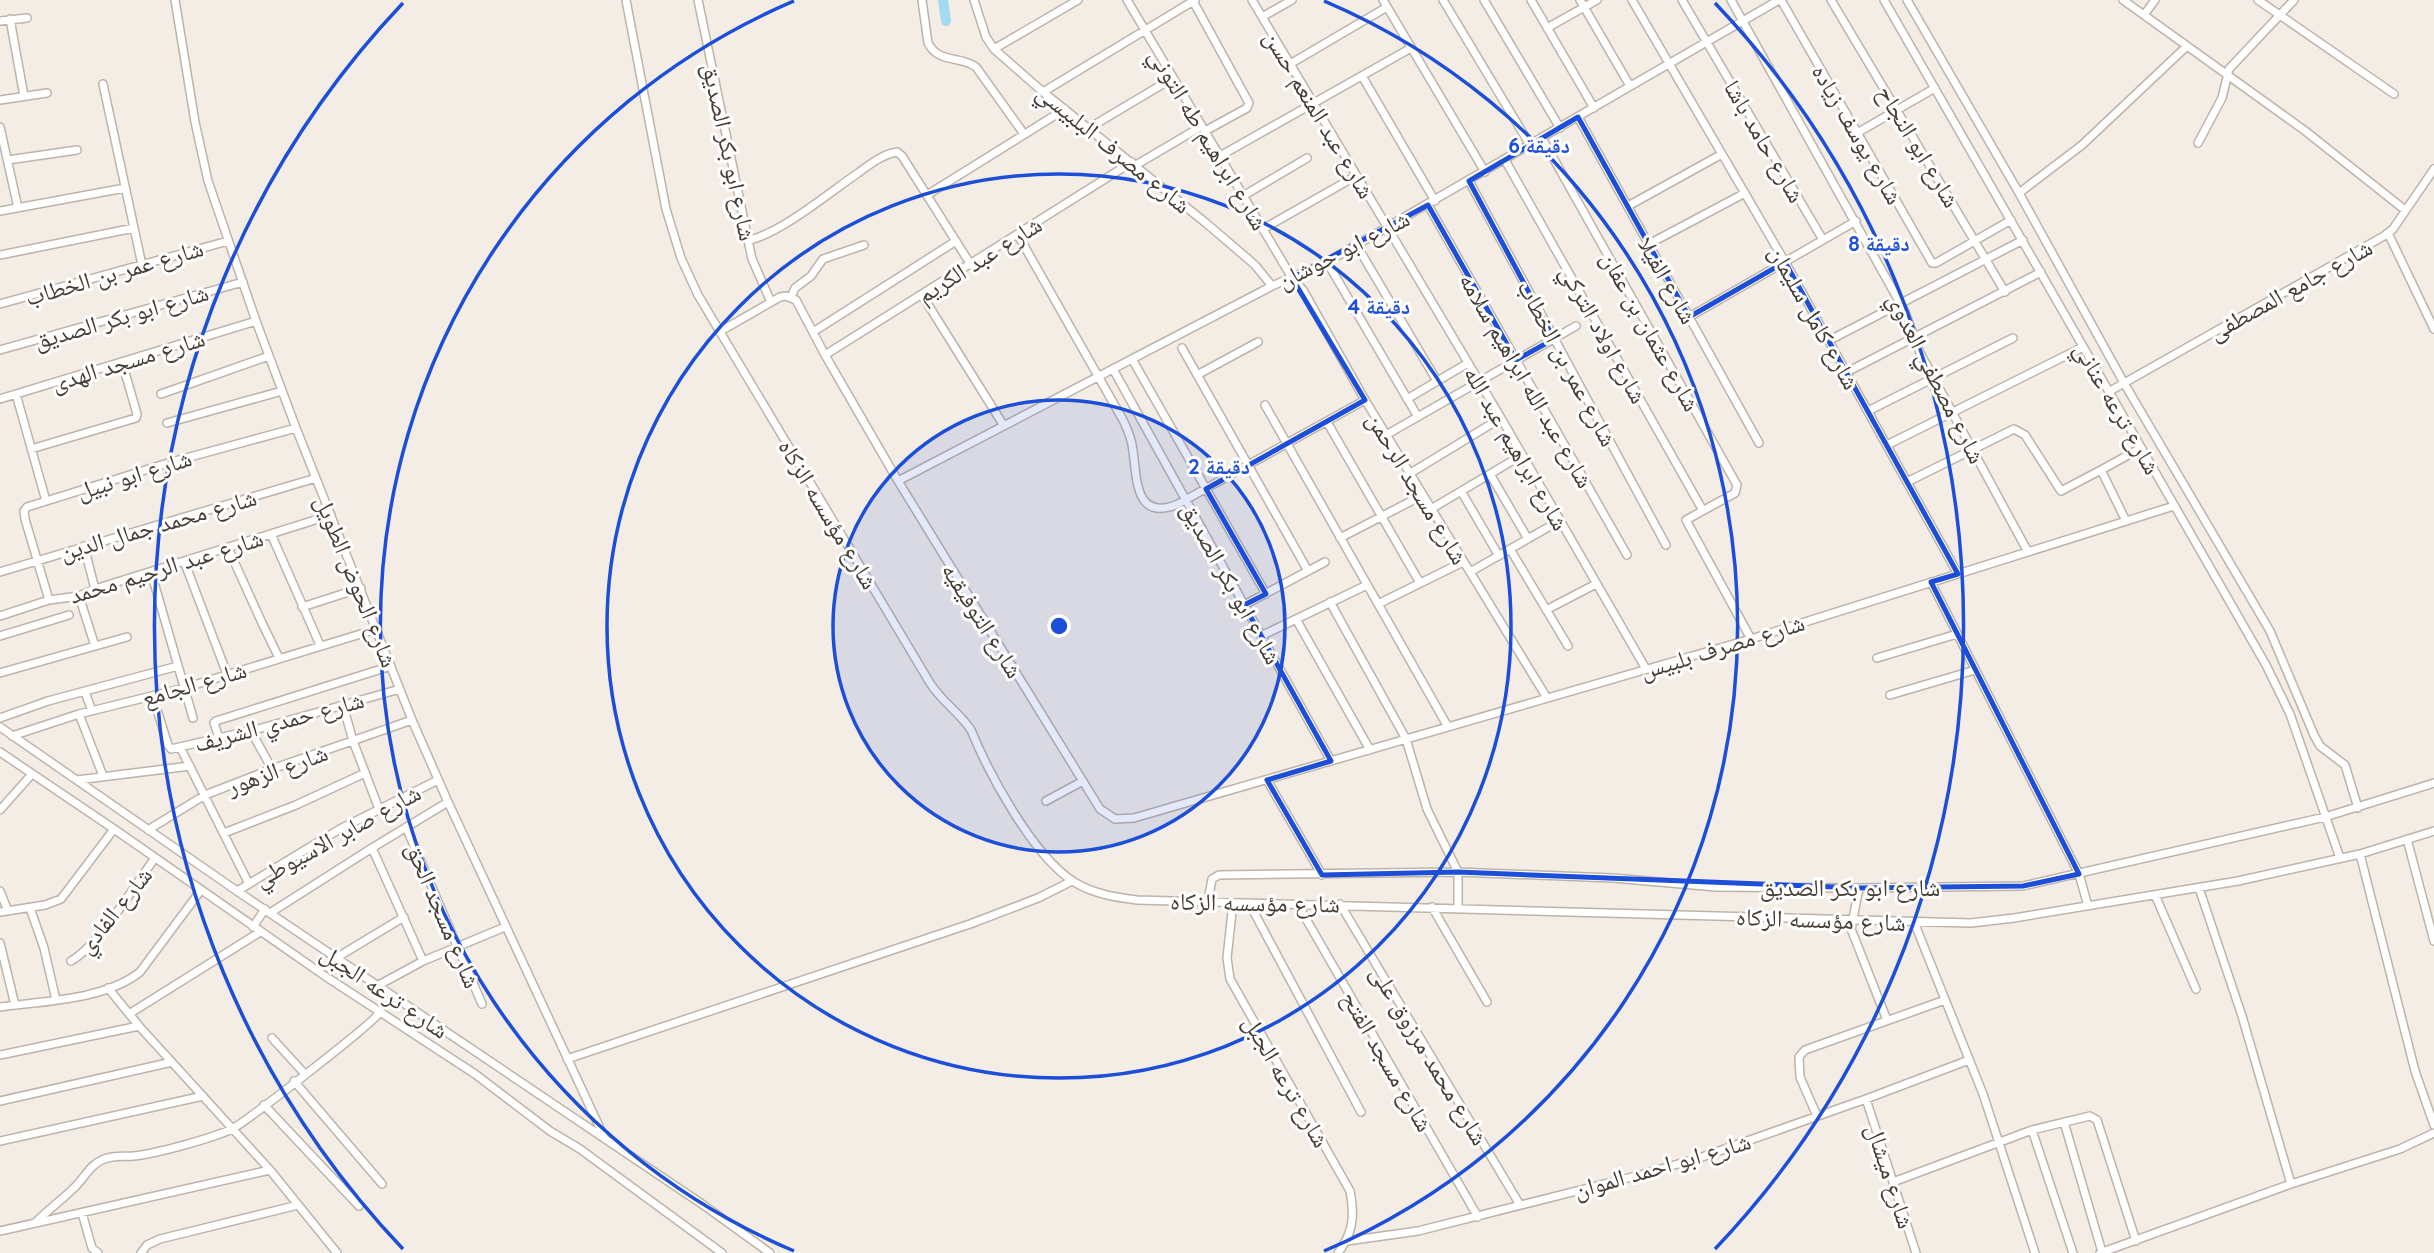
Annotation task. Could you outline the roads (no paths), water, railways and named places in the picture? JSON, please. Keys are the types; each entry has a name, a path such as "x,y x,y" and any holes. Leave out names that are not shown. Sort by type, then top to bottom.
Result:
{"street":[{"name":"شارع الحوض الطويل","path":"175,0 201,152 228,241 282,391 412,720 505,927 605,1139"},
{"name":"شارع مؤسسه الزكاه","path":"626,0 673,233 690,279 719,332 930,683 940,698 964,719 1038,849 1072,881 1092,891 1114,897 1233,903 1458,907 1853,921 1985,922 2199,888 2360,854 2434,831"},
{"name":"شارع ابو بكر الصديق","path":"698,0 752,259 771,302"},
{"name":"شارع مصرف البلبيسي","path":"922,0 931,49 942,57 976,67 1024,134"},
{"name":"شارع مصرف البلبيسي","path":"974,0 985,37 994,49 1043,92 1235,247 1255,265 1272,286"},
{"path":"994,49 1078,0"},
{"name":"شارع ابراهيم طه التوني","path":"1127,0 1292,278"},
{"path":"1043,92 1194,0"},
{"name":"شارع عبد الكريم","path":"825,355 1134,164 1247,108 1249,103 1194,0"},
{"name":"شارع عبد المنعم حسن","path":"1252,0 1387,229"},
{"path":"1262,17 1292,0"},
{"path":"1443,0 1530,145"},
{"path":"1484,0 1560,128"},
{"path":"1531,0 1594,108"},
{"path":"1547,28 1582,4 1597,0"},
{"name":"شارع كامل سليمان","path":"1632,0 1785,262 1958,574"},
{"name":"شارع حامد باشا","path":"1682,0 1823,240"},
{"name":"شارع مصطفي العدوي","path":"1731,0 1856,221 1900,304 1934,378 2028,552"},
{"name":"شارع ابو حوشان","path":"898,481 1272,286 1357,246 1780,0"},
{"name":"شارع يوسف زياده","path":"1780,0 1932,262 1935,264 2011,220"},
{"name":"شارع ابو النجاح","path":"1831,0 2006,292"},
{"name":"شارع ترعه عناني","path":"1884,0 2279,689 2300,740 2309,775 2340,858"},
{"name":"شارع ترعه عناني","path":"1907,0 2019,193 2124,383 2270,631 2317,741 2344,765 2358,808"},
{"path":"2123,0 2304,130 2405,210"},
{"path":"2144,15 2155,0"},
{"path":"2258,0 2394,94"},
{"path":"2198,143 2222,99 2227,75 2243,52 2294,0"},
{"path":"1290,64 1385,3 1485,172"},
{"path":"1582,4 1630,86"},
{"path":"0,20 27,18"},
{"path":"10,19 24,96"},
{"path":"2019,193 2082,145 2188,46"},
{"path":"1220,156 1411,48"},
{"name":"شارع عبد الله ابراهيم سلامه","path":"1362,76 1627,555"},
{"path":"1089,128 1173,78"},
{"path":"103,84 142,265"},
{"path":"1857,133 1935,88"},
{"path":"0,100 47,93"},
{"path":"927,195 1065,109"},
{"name":"شارع الفيلا","path":"1578,117 1759,443"},
{"path":"0,127 18,208"},
{"name":"شارع عثمان بن عفان","path":"1542,138 1737,485 1735,493 1702,509"},
{"path":"8,160 77,150"},
{"path":"750,240 774,230 890,153 897,152 971,265"},
{"path":"1628,206 1722,154"},
{"path":"1243,196 1307,158"},
{"name":"شارع اولاد التركي","path":"1506,160 1702,509"},
{"name":"شارع جامع المصطفى","path":"2110,391 2388,233 2434,169"},
{"path":"1263,229 1356,176"},
{"name":"شارع عمر بن الخطاب","path":"1469,181 1666,545"},
{"path":"0,211 125,188"},
{"path":"1649,244 1745,193"},
{"path":"1689,317 1856,221"},
{"path":"0,255 134,228"},
{"name":"شارع ابراهيم عبد الله","path":"1387,229 1501,418 1646,669"},
{"path":"2388,233 2434,329"},
{"path":"1018,235 1100,376 1128,431 1141,498 1149,505 1169,508 1186,500 1365,400"},
{"path":"1828,341 2023,240"},
{"name":"شارع عمر بن الخطاب","path":"0,304 228,241"},
{"path":"813,332 956,241"},
{"path":"719,332 780,297 791,297 795,288 811,276 822,259 864,245"},
{"path":"1357,246 1437,381"},
{"path":"1327,262 1418,417"},
{"path":"1846,373 2041,272"},
{"name":"شارع مسجد الرحمن","path":"1292,278 1303,290 1409,474 1547,698"},
{"name":"شارع ابو بكر الصديق","path":"0,350 243,282"},
{"path":"922,295 1004,426"},
{"name":"شارع التوفيقيه","path":"791,297 800,305 825,355 898,481 1106,815 1124,819 1267,780"},
{"name":"شارع مسجد الهدى","path":"0,399 256,321"},
{"path":"1386,435 1576,326"},
{"path":"1868,411 2013,338"},
{"path":"1197,375 1258,342"},
{"path":"1887,445 2083,347"},
{"path":"1182,348 1308,571"},
{"path":"161,394 269,356"},
{"path":"1132,359 1266,594"},
{"path":"31,449 135,418 137,414 122,362"},
{"path":"1407,399 1468,363"},
{"name":"شارع ابو بكر الصديق","path":"1113,369 1331,761"},
{"path":"167,423 282,391"},
{"path":"16,394 46,500"},
{"path":"1265,405 1448,727"},
{"path":"1409,474 1501,418"},
{"path":"1327,422 1420,583"},
{"name":"شارع ابو نبيل","path":"38,560 24,511 31,505 168,463 296,428"},
{"path":"1907,482 2010,430 2022,432 2061,491 2141,448"},
{"path":"1431,509 1522,456"},
{"path":"2101,470 2126,521"},
{"path":"1490,474 1528,539"},
{"name":"شارع محمد جمال الدين","path":"0,572 316,478"},
{"path":"1461,491 1499,555"},
{"path":"1340,538 1423,495"},
{"name":"شارع مصرف بلبيس","path":"1267,780 1751,639 2174,506"},
{"path":"1702,509 1686,521 1751,639"},
{"name":"شارع عبد الرحيم محمد","path":"0,616 49,600 79,596 331,515"},
{"path":"1470,572 1559,521"},
{"path":"271,534 320,645"},
{"path":"84,546 95,589"},
{"path":"228,548 279,658"},
{"path":"1510,549 1568,646"},
{"path":"38,560 49,600"},
{"path":"184,561 227,674"},
{"path":"1244,605 1325,562"},
{"path":"1378,604 1463,562"},
{"path":"151,572 193,718"},
{"path":"1931,582 2079,874 2088,906"},
{"path":"1546,610 1596,584"},
{"path":"1261,636 1367,585"},
{"path":"302,607 360,588"},
{"path":"79,596 95,646"},
{"path":"1330,601 1406,739 1427,809 1458,872 1458,907"},
{"path":"0,635 69,615"},
{"path":"1296,619 1370,750"},
{"name":"شارع الجامع","path":"12,736 79,714 184,688 377,629"},
{"path":"1877,658 1957,634"},
{"path":"0,673 127,637"},
{"path":"0,718 24,708 178,666"},
{"path":"219,738 216,721 391,666"},
{"path":"1890,695 1975,670"},
{"name":"شارع حمدي الشريف","path":"153,697 171,749 251,731 400,689"},
{"path":"85,692 92,711"},
{"path":"343,705 353,741 379,809"},
{"path":"79,714 103,776"},
{"name":"شارع الزهور","path":"148,830 205,795 412,720"},
{"name":"شارع ترعه الجبل","path":"0,727 266,912 605,1139 769,1253"},
{"path":"251,731 271,769"},
{"path":"180,747 249,884"},
{"name":"شارع ترعه الجبل","path":"0,752 379,1013 475,1074 550,1131 580,1149 722,1253"},
{"path":"76,780 190,766"},
{"path":"224,833 296,805 365,773"},
{"path":"0,810 32,774"},
{"name":"شارع صابر الاسيوطي","path":"237,891 340,829 438,780"},
{"path":"1267,780 1322,875"},
{"path":"1046,801 1083,781"},
{"name":"شارع ابو بكر الصديق","path":"1212,902 1212,879 1219,875 1458,872 1613,878 1716,887 2023,886 2325,817 2434,783"},
{"path":"254,925 266,912 448,802"},
{"name":"شارع مسجد الحق","path":"406,827 482,1004"},
{"path":"0,891 4,911 53,904 61,900 114,829"},
{"path":"2407,839 2434,941"},
{"path":"372,848 423,961"},
{"path":"2360,854 2415,1071 2434,1125"},
{"name":"شارع الفادي","path":"71,961 80,956 94,941 155,858"},
{"path":"567,1059 970,924 1038,898 1072,881"},
{"path":"1859,888 1851,929 1887,1020"},
{"path":"2199,888 2235,994 2291,1184"},
{"path":"0,1007 56,1000 108,988 131,979 140,972 201,890"},
{"path":"2155,895 2196,989"},
{"name":"شارع ترعه الجبل","path":"1233,903 1227,958 1230,979 1350,1191 1352,1226 1347,1241 1338,1253"},
{"path":"1249,903 1361,1112"},
{"name":"شارع محمد مرزوق على","path":"1340,904 1520,1205"},
{"name":"شارع مسجد الفتح","path":"1298,905 1478,1217"},
{"path":"1432,907 1487,1002"},
{"path":"30,908 44,948 56,1000"},
{"path":"336,958 404,917"},
{"path":"1914,922 2000,1141 2035,1253"},
{"path":"377,986 423,961 505,927"},
{"path":"129,1014 260,932"},
{"path":"0,943 15,1005"},
{"path":"108,988 139,1026 270,1170 337,1253"},
{"path":"1817,1116 1800,1077 1798,1065 1801,1054 1809,1048 1945,1000"},
{"path":"36,1222 99,1161 107,1157 135,1156 232,1129 379,1013"},
{"path":"0,1055 139,1026"},
{"path":"272,1038 304,1073"},
{"name":"شارع ابو احمد الموان","path":"1347,1241 1418,1231 1478,1217 1702,1157 1969,1059"},
{"path":"0,1101 172,1062"},
{"path":"294,1081 382,1184"},
{"path":"0,1141 203,1096"},
{"name":"شارع ميشال","path":"1866,1099 1916,1253"},
{"path":"264,1105 359,1206"},
{"path":"1893,1182 2032,1130 2085,1116 2096,1120 2136,1241"},
{"path":"2064,1122 2101,1253 2291,1184 2400,1149 2434,1133"},
{"path":"2032,1130 2073,1253"},
{"path":"0,1231 270,1170"},
{"path":"141,1253 147,1245 160,1239 298,1205"},
{"path":"82,1213 92,1248 98,1253"}],"waterway":[{"path":"943,0 946,21"}]}
